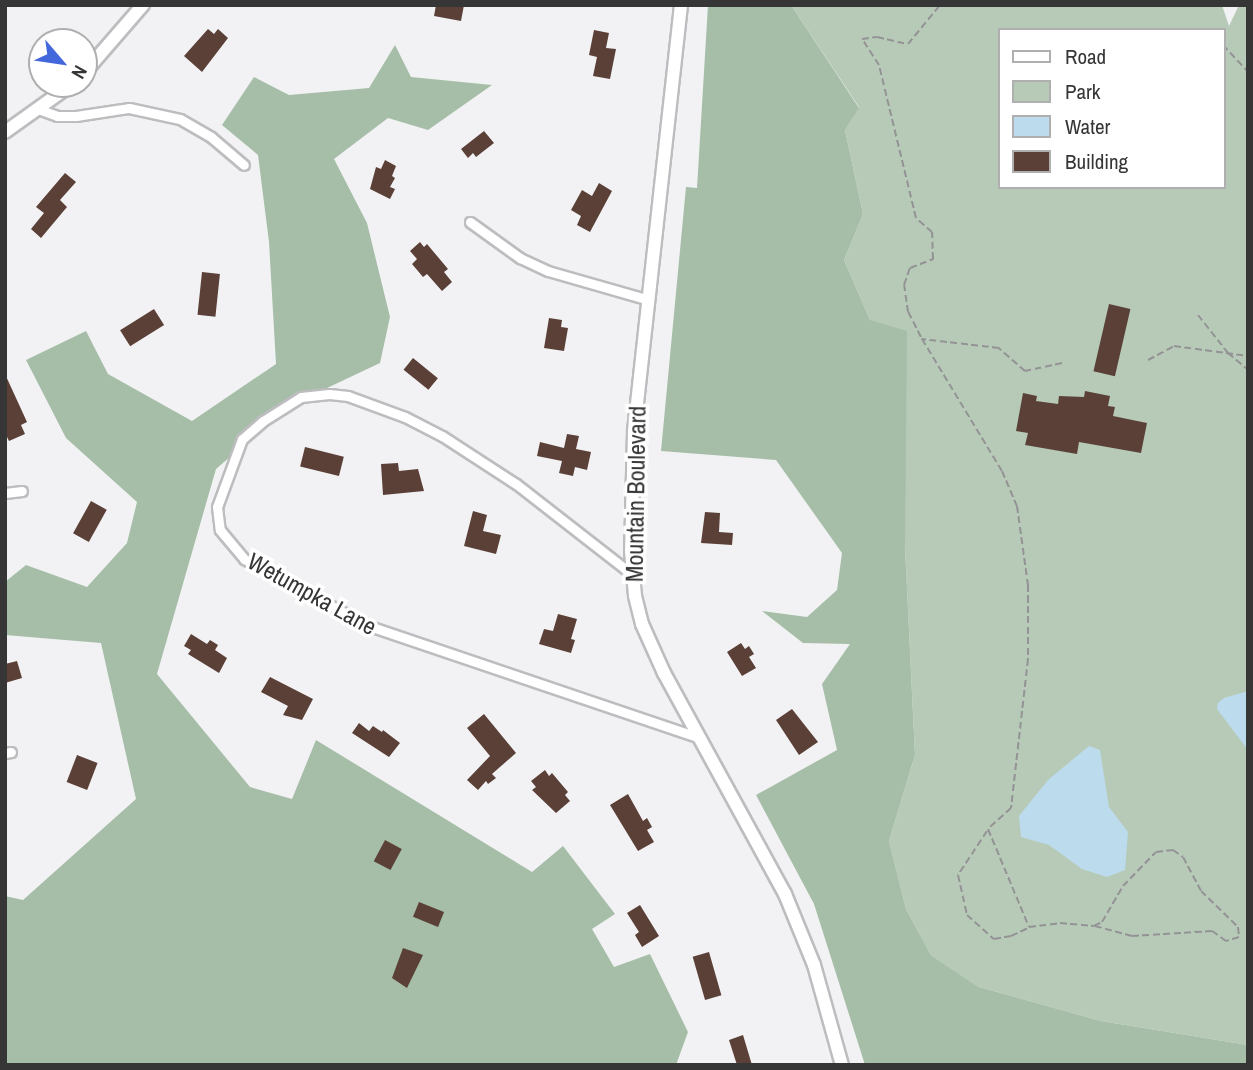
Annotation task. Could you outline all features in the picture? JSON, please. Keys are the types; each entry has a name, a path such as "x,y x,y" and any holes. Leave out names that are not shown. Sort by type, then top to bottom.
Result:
{"street":[{"path":"98,57 143,5"},
{"name":"Mountain Boulevard","path":"681,5 634,432 633,575 642,624 664,673 785,894 814,965 842,1065"},
{"path":"5,132 53,98"},
{"path":"38,109 57,116 76,116 129,108 180,119 211,137 244,165"},
{"path":"470,222 520,258 548,271 649,300"},
{"name":"Wetumpka Lane","path":"633,575 516,484 442,436 405,417 348,396 301,397 263,421 242,439 217,507 220,530 244,559 369,626 701,738"},
{"path":"5,493 22,491"}],"path":[{"path":"940,5 908,44 877,37 862,39 879,65 916,218 932,232 933,259 910,268 904,285 908,313 1002,471 1017,506 1028,585 1028,660 1011,808 988,830 958,875 967,915 994,939 1011,936 1029,927 1060,923 1094,926 1132,936 1212,931 1226,941 1239,937 1238,927 1201,891 1183,857 1173,850 1156,852 1122,886 1102,922 1094,926"},
{"path":"1225,47 1248,72"},
{"path":"1198,314 1228,354 1248,370"},
{"path":"922,339 999,348 1025,371 1062,363"},
{"path":"1148,360 1174,346 1248,356"},
{"path":"988,830 1029,927"}],"green space":[{"path":"708,5 791,5 859,108 845,130 863,214 844,260 870,320 907,331 905,547 915,755 889,841 906,909 931,955 979,987 1101,1021 1248,1045 1248,1065 865,1065 814,904 756,795 837,750 822,684 850,644 803,643 762,611 807,617 837,590 842,553 776,460 661,451 686,187 697,188"},
{"path":"791,5 1222,5 1229,26 1239,5 1248,5 1248,1045 1101,1021 979,987 931,955 906,909 889,841 915,755 905,547 870,320 844,260 863,214 845,130 859,107"},
{"path":"395,45 411,77 492,85 428,130 388,118 334,159 367,223 390,317 380,363 289,406 216,469 157,674 250,787 292,799 316,740 532,872 563,846 615,914 592,929 614,967 650,954 688,1032 676,1065 5,1065 5,896 23,900 136,799 101,643 5,635 5,582 26,565 87,587 127,543 137,502 66,438 26,360 86,331 108,374 192,421 276,364 269,242 258,155 222,125 254,77 289,95 369,88"}],"water":[{"path":"1248,691 1248,750 1217,709 1218,703 1224,698"},
{"path":"1089,746 1100,750 1109,807 1128,832 1125,870 1107,877 1082,869 1049,845 1021,837 1019,816 1048,780"}],"building":[{"path":"436,5 464,5 461,21 434,16"},
{"path":"208,29 214,34 218,29 228,38 202,72 184,56"},
{"path":"594,30 609,33 606,48 616,49 610,79 593,76 597,57 589,55"},
{"path":"484,131 494,143 476,157 473,153 468,158 461,149"},
{"path":"385,160 396,166 392,176 395,178 390,187 395,189 390,199 370,189 376,167 381,169"},
{"path":"65,173 76,182 60,200 67,207 41,238 31,229 44,213 36,207"},
{"path":"599,183 612,191 590,232 577,225 581,216 571,210 582,190 592,196"},
{"path":"420,242 424,247 427,244 448,269 444,272 452,282 442,291 427,274 423,277 412,264 417,259 410,251"},
{"path":"202,272 220,274 215,317 198,315"},
{"path":"1109,304 1130,309 1115,376 1093,371"},
{"path":"154,309 164,325 130,346 120,330"},
{"path":"549,318 562,320 561,327 568,328 564,351 544,348"},
{"path":"413,358 438,378 428,390 404,370"},
{"path":"5,374 27,422 21,425 25,434 9,441 5,433"},
{"path":"1085,391 1110,396 1108,406 1115,407 1113,416 1147,423 1141,453 1079,442 1077,454 1025,445 1028,433 1016,431 1023,393 1037,396 1036,401 1058,404 1059,396 1084,397"},
{"path":"567,434 579,436 576,449 591,452 587,470 575,467 573,476 559,473 562,461 537,456 540,442 564,448"},
{"path":"305,447 344,457 339,476 300,466"},
{"path":"398,463 399,471 418,469 424,491 383,495 381,464"},
{"path":"91,501 107,510 89,542 73,533"},
{"path":"473,511 487,515 483,531 501,535 496,554 464,546"},
{"path":"705,512 720,513 719,532 733,533 732,545 701,543"},
{"path":"558,614 577,619 571,639 575,640 571,653 539,644 544,629 553,631"},
{"path":"191,634 207,644 210,640 218,645 215,650 227,658 219,673 188,654 191,650 184,646"},
{"path":"741,643 745,649 749,646 754,654 749,657 756,668 742,676 727,652"},
{"path":"17,661 22,678 5,683 5,664"},
{"path":"270,677 313,699 302,720 283,715 288,706 261,692"},
{"path":"792,709 818,742 799,755 776,720"},
{"path":"484,714 516,753 492,774 496,778 488,784 486,781 478,790 467,780 490,756 467,728"},
{"path":"359,723 369,731 373,726 382,732 383,730 400,743 389,757 352,733"},
{"path":"77,755 98,763 87,790 67,782"},
{"path":"545,770 549,776 552,773 568,792 565,795 570,801 556,813 532,790 536,787 531,781"},
{"path":"628,794 643,821 647,818 652,827 647,830 654,842 638,851 610,805"},
{"path":"385,840 402,849 391,870 374,861"},
{"path":"419,902 444,912 438,927 413,917"},
{"path":"640,905 659,936 642,947 635,935 639,932 627,913"},
{"path":"403,948 423,955 407,988 392,978"},
{"path":"709,952 721,995 705,1000 693,957"},
{"path":"743,1035 752,1065 737,1065 729,1040"}]}
